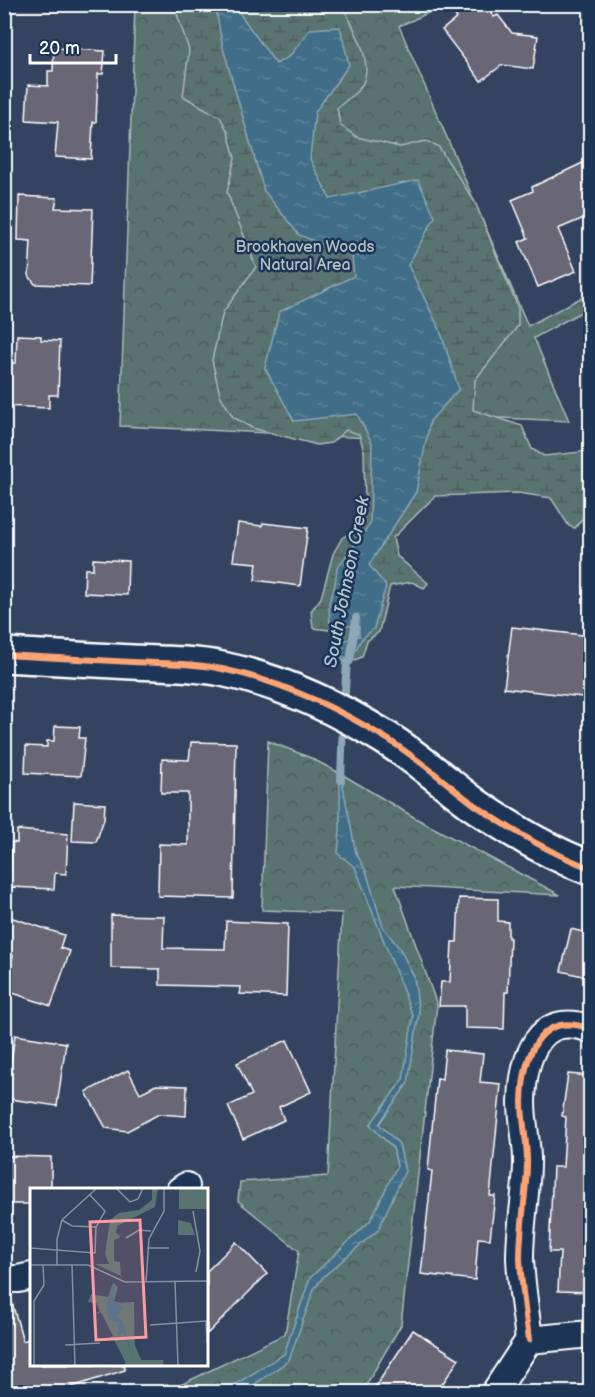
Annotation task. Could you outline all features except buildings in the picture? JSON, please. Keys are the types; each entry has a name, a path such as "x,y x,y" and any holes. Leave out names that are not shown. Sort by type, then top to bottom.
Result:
{"street":[{"path":"4,655 221,669 270,682 322,702 387,738 428,766 474,804 515,831 558,854 591,868"},
{"path":"495,1392 529,1340 520,1258 527,1164 522,1104 523,1086 531,1052 546,1031 560,1024 575,1024 591,1029"},
{"path":"4,1279 30,1276"},
{"path":"529,1340 591,1334"}],"green space":[{"name":"Brookhaven Woods Natural Area","path":"390,4 394,13 414,5 446,5 399,26 528,326 590,293 590,307 534,338 569,421 393,413 391,439 120,426 135,5"},
{"name":"Brookhaven Woods Natural Area","path":"174,5 342,5 362,47 366,70 359,89 337,108 340,125 357,137 400,147 426,141 438,146 475,202 518,308 518,326 475,380 473,410 522,426 532,449 544,456 590,451 590,509 575,528 569,526 551,498 518,493 435,496 393,538 397,556 428,583 424,588 412,582 390,586 379,632 367,641 362,657 345,664 337,650 338,631 313,628 311,611 321,598 333,554 342,538 354,530 365,507 364,451 359,434 346,430 331,443 317,445 252,428 233,417 220,395 212,360 223,312 256,267 227,192 235,158 228,132 220,117 183,96 189,50"},
{"path":"268,741 311,758 417,819 560,895 395,886 437,1005 401,1325 362,1392 166,1392 285,1334 299,1251 238,1201 240,1182 328,1176 342,913 262,910"}],"water":[{"path":"215,5 238,5 240,14 276,64 290,56 310,29 340,27 349,65 315,112 310,159 330,199 418,180 435,217 408,265 440,330 459,389 430,421 416,492 369,565 386,586 374,628 361,640 350,661 341,655 341,642 359,636 359,627 330,623 329,603 335,585 337,568 370,524 372,443 357,414 294,421 265,368 279,312 354,276 352,256 299,235 264,191 223,48"},
{"path":"340,771 356,853 366,871 383,927 400,949 414,977 419,1013 408,1083 379,1124 399,1144 405,1171 378,1230 324,1276 314,1289 289,1360 244,1392 223,1392 284,1354 310,1278 370,1221 397,1166 393,1148 370,1125 403,1079 413,1016 355,867 338,854"}],"waterway":[{"name":"South Johnson Creek","path":"344,705 347,662 350,661 356,618"},
{"name":"South Johnson Creek","path":"341,780 343,721"}],"cycle path":[{"path":"4,655 200,666 265,680 326,705 365,726 408,753 475,805 503,823 546,848 590,868"},
{"path":"529,1340 520,1258 527,1166 522,1102 526,1070 530,1055 546,1032 558,1026 572,1025 590,1029"}]}
